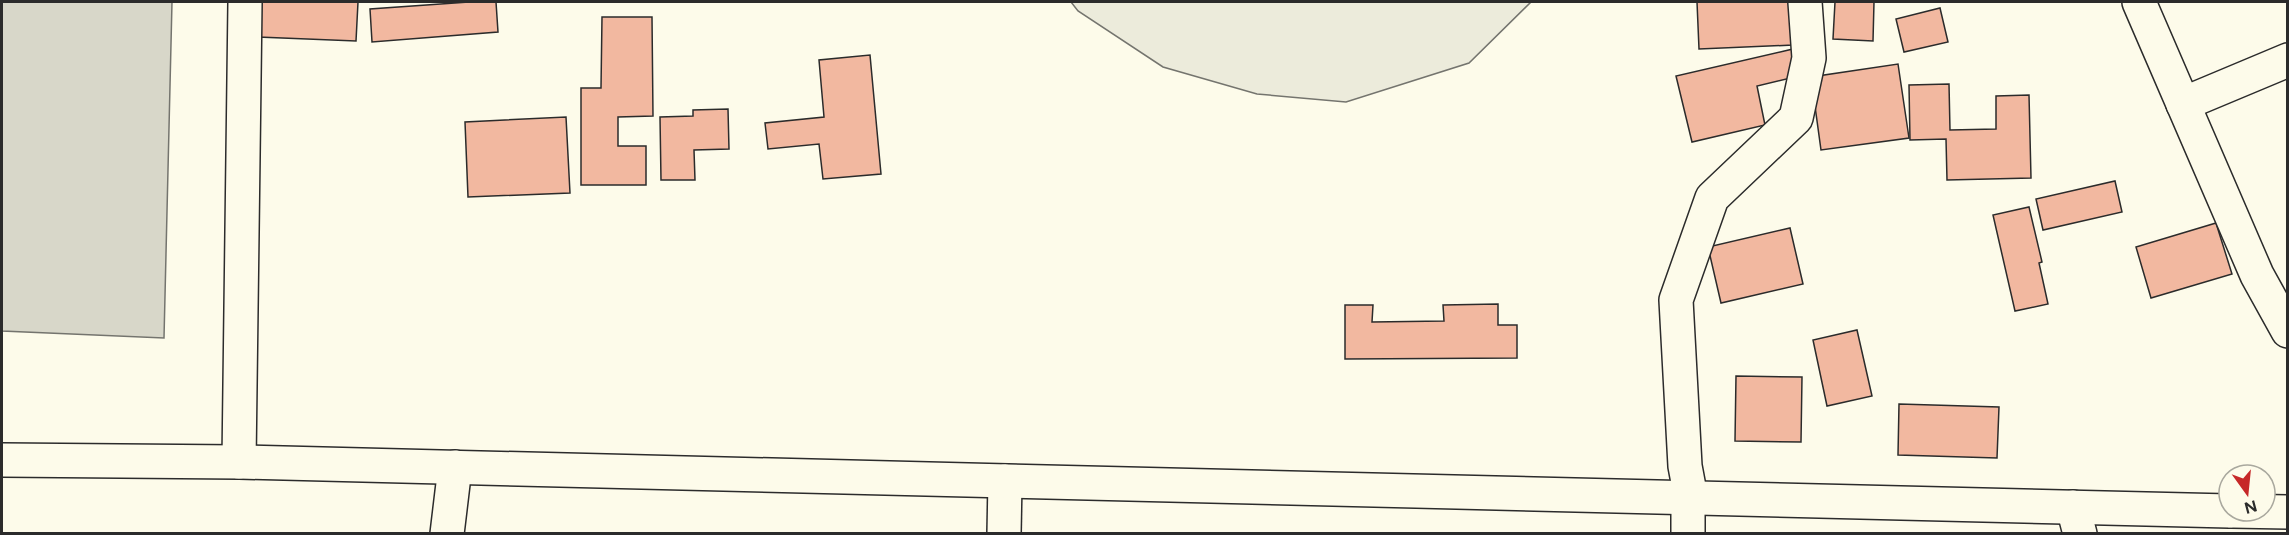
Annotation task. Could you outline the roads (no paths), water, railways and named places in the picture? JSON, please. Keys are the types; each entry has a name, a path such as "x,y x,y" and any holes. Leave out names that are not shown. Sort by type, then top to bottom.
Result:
{"main road":[{"path":"239,462 245,2"},
{"path":"1688,534 1688,500 1690,498 1685,466 1676,300 1712,198 1796,118 1809,58 1805,2"},
{"path":"2139,2 2258,275 2288,331"},
{"path":"2183,104 2288,60"},
{"path":"2,460 239,462 1690,498 2077,520 2217,512"},
{"path":"447,534 455,467"},
{"path":"1004,534 1005,481"}]}
